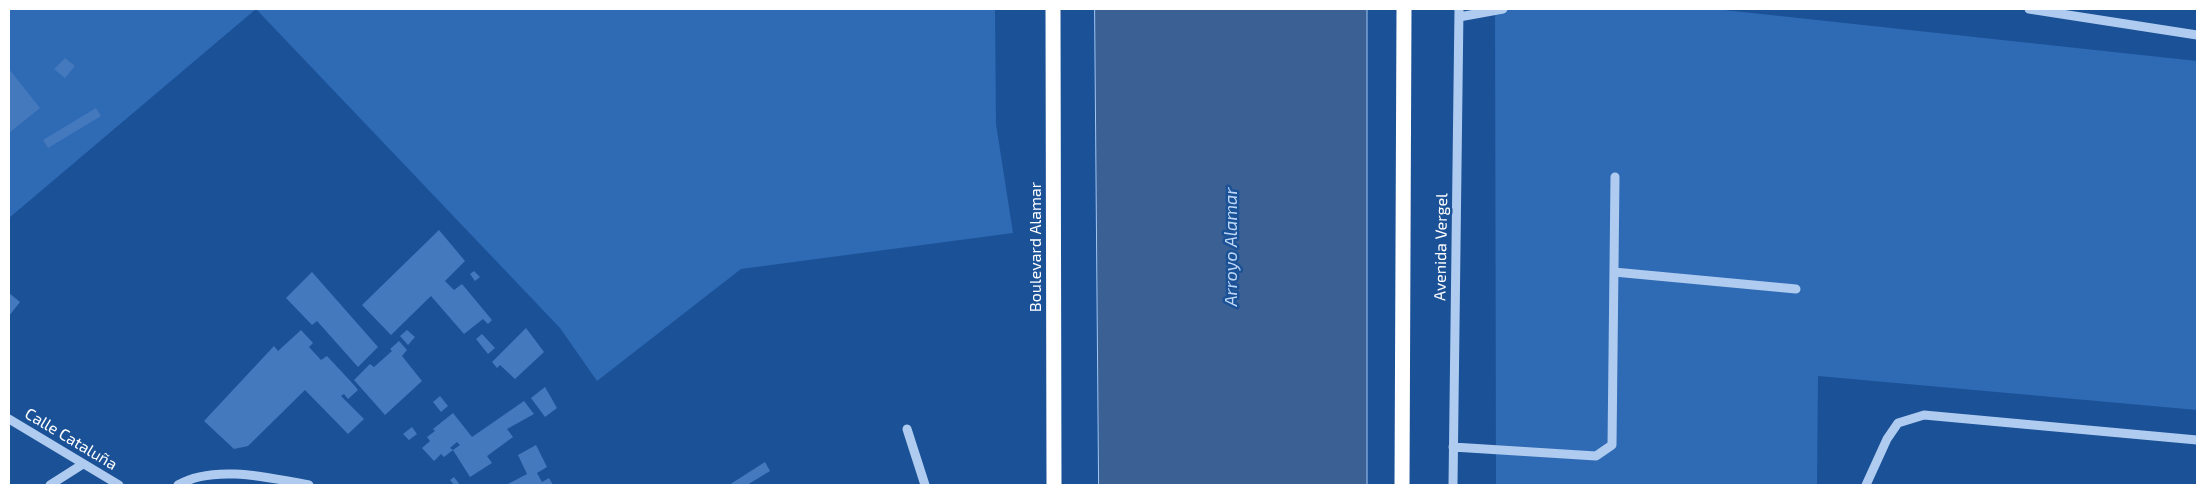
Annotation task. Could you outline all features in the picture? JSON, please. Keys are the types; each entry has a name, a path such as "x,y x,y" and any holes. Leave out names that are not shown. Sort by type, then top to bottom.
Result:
{"highway":[{"name":"Boulevard Alamar","path":"1053,9 1054,485"},
{"path":"1402,485 1404,9"}],"street":[{"path":"1459,13 1503,9"},
{"path":"2028,9 2197,35"},
{"name":"Avenida Vergel","path":"1453,485 1459,13"},
{"path":"1453,447 1596,456 1612,445 1615,177"},
{"path":"1614,272 1796,289"},
{"path":"1866,485 1887,439 1898,423 1924,415 2197,440"},
{"name":"Calle Cataluña","path":"9,419 118,485"},
{"path":"907,429 925,485"},
{"path":"50,485 83,464"},
{"path":"178,485 205,475 262,476 309,485"}],"shaded area":[{"path":"9,9 256,9 9,218"},
{"path":"256,9 995,9 996,124 1013,233 741,269 597,381 560,328"},
{"path":"1715,9 2197,61 2197,410 1818,376 1817,485 1496,485 1495,10"}],"water":[{"name":"Arroyo Alamar","path":"1095,9 1367,9 1367,485 1099,485"}],"building":[{"path":"65,58 75,66 65,78 54,69"},
{"path":"9,69 40,108 9,133"},
{"path":"96,108 101,116 48,148 43,140"},
{"path":"439,230 465,261 445,281 454,290 462,284 492,320 488,324 483,319 464,334 431,296 391,335 362,305"},
{"path":"474,271 480,277 475,281 470,274"},
{"path":"312,272 378,347 358,367 317,321 312,325 286,298"},
{"path":"9,293 20,302 9,316"},
{"path":"526,328 544,352 515,379 500,365 497,368 492,362"},
{"path":"301,330 313,343 309,347 321,360 327,356 358,390 348,399 344,394 341,396 364,419 348,434 305,390 248,446 234,449 204,421 274,346 278,351"},
{"path":"407,330 415,337 408,345 400,336"},
{"path":"482,334 495,348 488,354 476,339"},
{"path":"399,341 407,350 402,356 422,381 385,415 354,380 370,364 374,367 392,351 390,349"},
{"path":"545,387 557,408 545,417 531,398"},
{"path":"440,396 448,406 441,412 433,402"},
{"path":"524,401 534,414 507,429 513,437 487,456 492,463 470,477 453,450 444,457 441,454 434,461 422,448 430,441 427,437 435,431 433,429 453,413 472,437","holes":["457,442 460,445 453,450 450,448"]},
{"path":"412,427 417,434 409,440 403,434"},
{"path":"536,445 547,467 537,473 542,482 549,478 553,485 506,485 527,474 518,455"},
{"path":"765,462 770,471 747,485 729,485"},
{"path":"454,477 460,485 454,485 450,480"}]}
